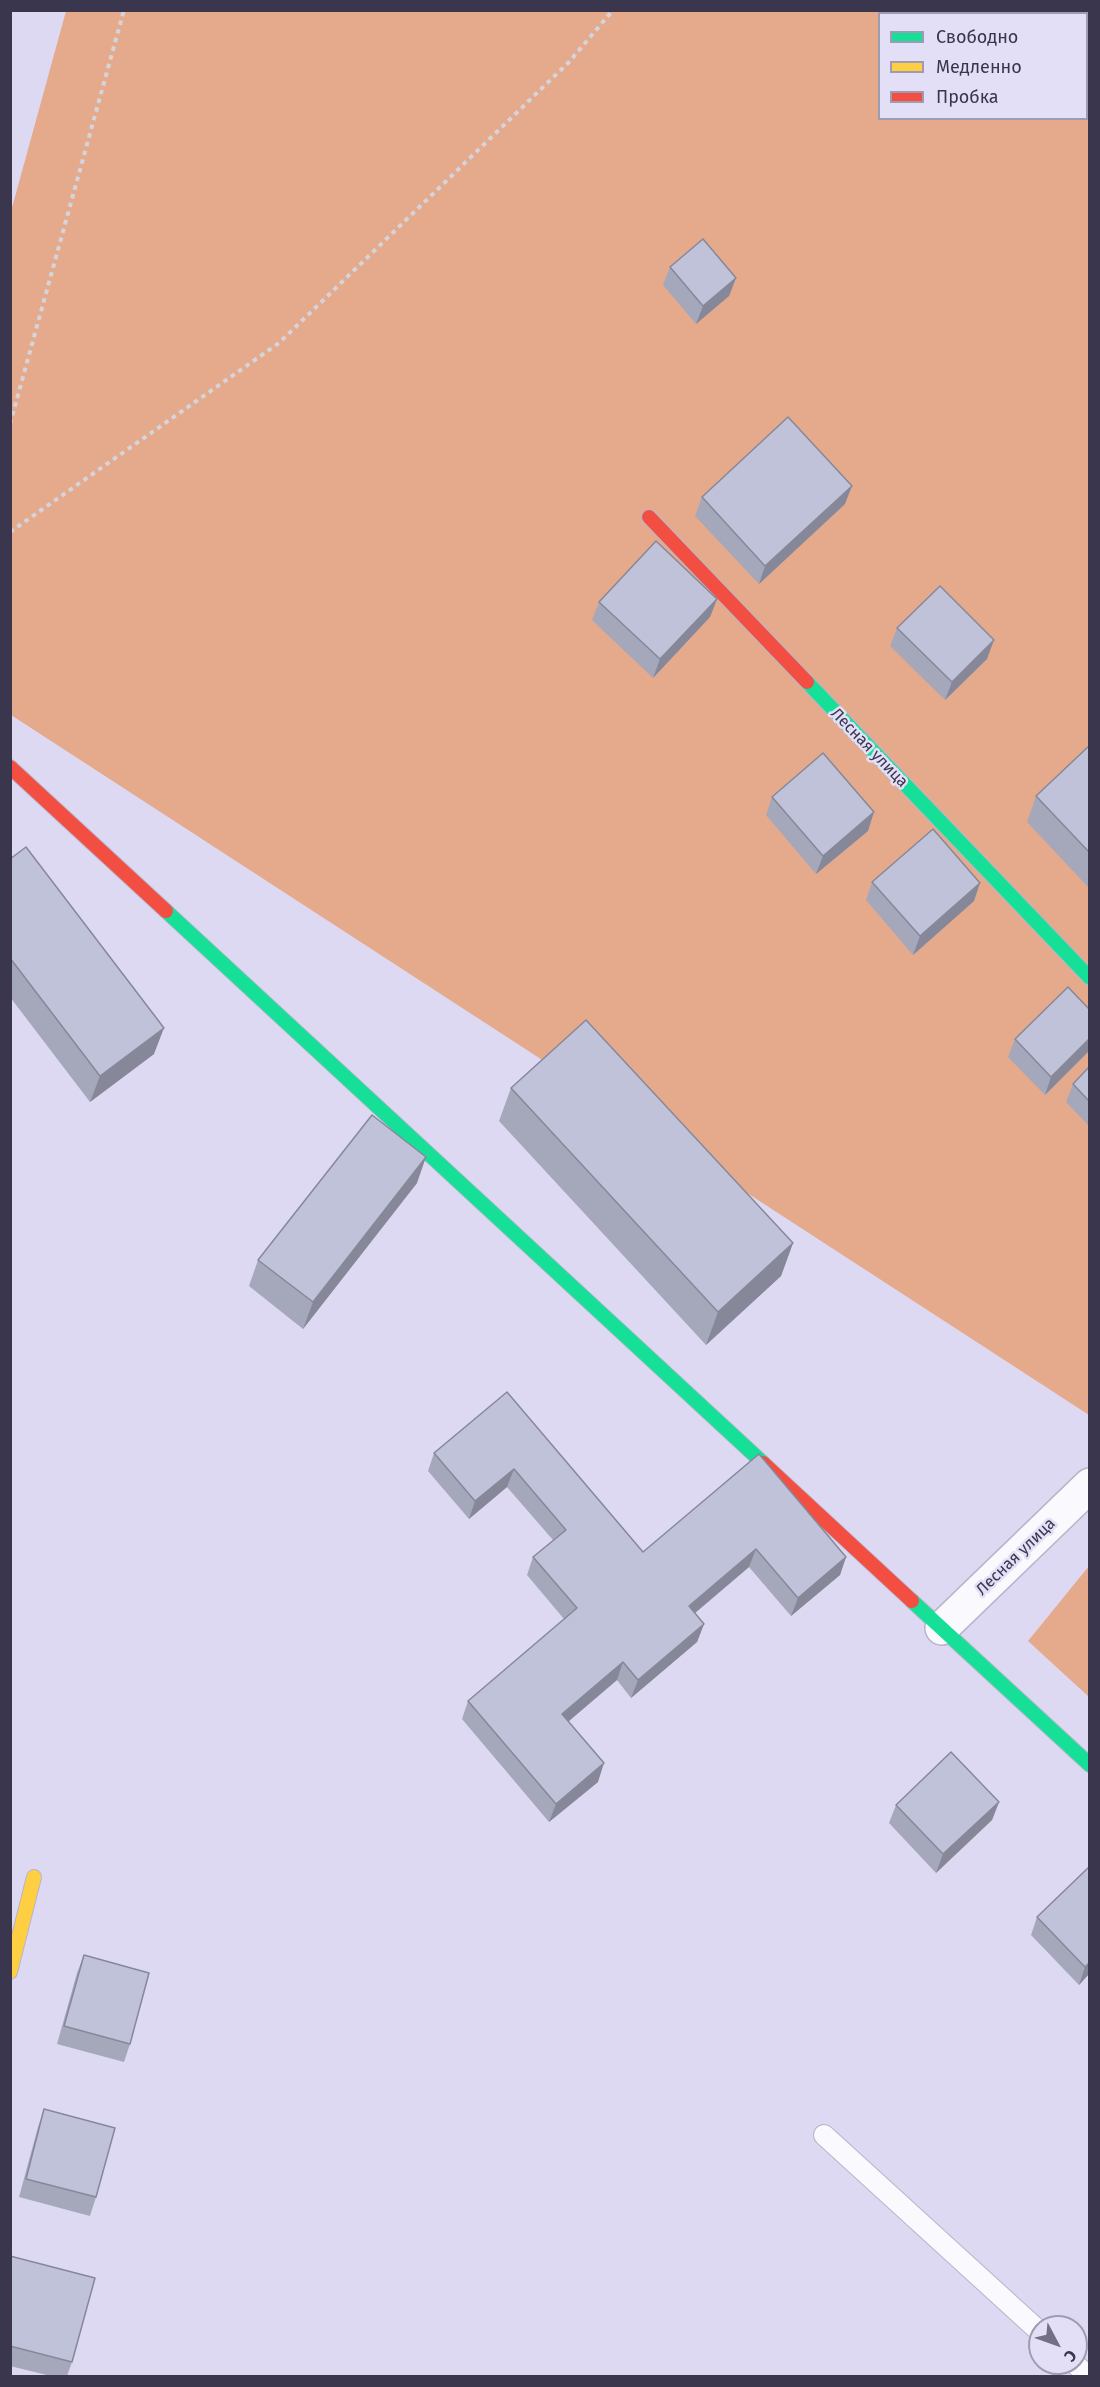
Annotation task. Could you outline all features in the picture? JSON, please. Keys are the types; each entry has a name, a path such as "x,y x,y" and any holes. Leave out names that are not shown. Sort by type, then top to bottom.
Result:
{"street":[{"name":"Лесная улица","path":"649,518 1089,978"},
{"path":"10,767 1089,1765"},
{"name":"Лесная улица","path":"942,1628 1089,1485"},
{"path":"10,1972 34,1877"}],"lane":[{"path":"824,2135 1028,2321"}],"path":[{"path":"10,424 124,10"},
{"path":"10,532 279,343 568,62 614,10"}],"shaded area":[{"path":"66,11 1089,11 1089,1415 11,715 10,215"},
{"path":"1089,1566 1089,1697 1028,1641"}],"building":[{"path":"703,239 736,278 703,306 670,267"},
{"path":"788,417 852,486 765,566 702,497"},
{"path":"656,541 717,599 660,659 599,602"},
{"path":"940,586 994,640 952,682 897,628"},
{"path":"1089,746 1089,852 1036,796"},
{"path":"823,753 874,812 823,856 772,797"},
{"path":"933,829 980,883 920,936 872,882"},
{"path":"26,847 164,1028 100,1076 10,958 10,859"},
{"path":"1068,987 1089,1009 1089,1039 1051,1077 1015,1039"},
{"path":"586,1020 793,1243 718,1312 511,1088"},
{"path":"1089,1067 1089,1101 1073,1084"},
{"path":"372,1115 426,1157 313,1302 258,1260"},
{"path":"507,1392 643,1552 759,1454 846,1557 798,1598 756,1549 689,1606 704,1624 638,1680 623,1662 562,1714 604,1763 556,1804 468,1701 577,1608 533,1557 566,1530 514,1469 475,1501 434,1453"},
{"path":"951,1752 999,1802 943,1854 896,1805"},
{"path":"1089,1867 1089,1963 1085,1967 1037,1917"},
{"path":"84,1955 149,1973 130,2044 64,2026"},
{"path":"44,2109 115,2128 96,2197 26,2179"},
{"path":"10,2256 95,2278 72,2362 10,2346"}],"traffic: fast":[{"path":"807,682 1090,978"},
{"path":"166,911 763,1463"},
{"path":"912,1601 1090,1765"}],"traffic: slow":[{"path":"10,1972 34,1877"}],"traffic: jam":[{"path":"649,517 807,682"},
{"path":"10,767 166,911"},
{"path":"763,1463 912,1601"}]}
